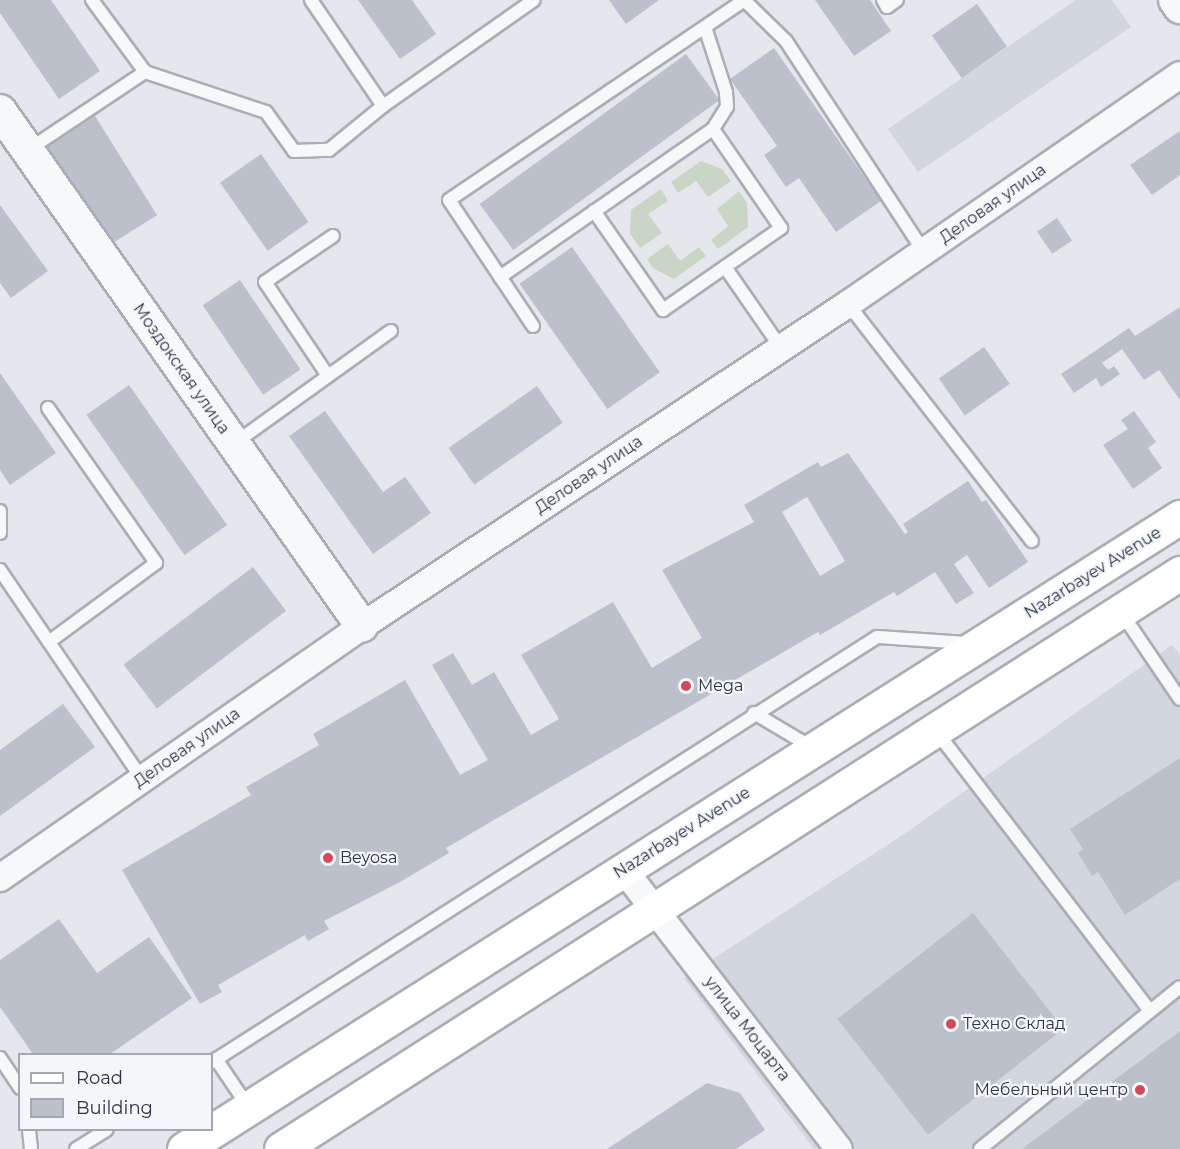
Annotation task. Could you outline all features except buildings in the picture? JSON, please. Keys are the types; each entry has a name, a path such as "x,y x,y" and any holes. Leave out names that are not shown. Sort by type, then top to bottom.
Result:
{"main road":[{"name":"Nazarbayev Avenue","path":"213,1131 1180,517"},
{"path":"281,1149 1180,573"},
{"name":"Nazarbayev Avenue","path":"184,1149 213,1131"}],"street":[{"path":"1175,0 1180,7"},
{"name":"Деловая улица","path":"0,878 362,626 848,304 1180,75"},
{"name":"Моздокская улица","path":"0,111 362,626"},
{"name":"улица Моцарта","path":"624,870 839,1149"}],"lane":[{"path":"92,0 145,72 266,112 294,151 329,150 383,106 534,0"},
{"path":"311,0 383,106"},
{"path":"532,326 449,200 744,0 786,41 924,252"},
{"path":"883,0 887,7 897,0"},
{"path":"500,277 712,129 727,107 726,92 705,27"},
{"path":"28,151 145,72"},
{"path":"594,211 663,310 725,267 781,228 712,129"},
{"path":"328,376 265,282 333,236"},
{"path":"725,267 781,348"},
{"path":"848,304 1032,542"},
{"path":"234,444 391,331"},
{"path":"48,408 156,563 49,642"},
{"path":"0,511 0,532"},
{"path":"0,570 142,779"},
{"path":"1121,611 1180,699"},
{"path":"249,1108 214,1061 754,713 877,637 981,644"},
{"path":"754,713 815,749"},
{"path":"934,730 1150,1011"},
{"path":"980,1149 1180,987"},
{"path":"0,1058 18,1085"},
{"path":"29,1131 31,1149"},
{"path":"76,1149 105,1131"}],"shaded area":[{"path":"1076,0 1112,0 1131,27 918,172 888,129"},
{"path":"1172,645 1180,655 1180,1149 814,1149 684,978 904,834"}],"green space":[{"path":"701,161 722,169 731,181 708,197 696,181 678,193 671,182"},
{"path":"661,189 668,201 648,214 662,233 640,248 630,234 631,210"},
{"path":"739,191 747,203 748,227 718,249 711,240 728,226 717,209"},
{"path":"668,244 680,261 699,247 706,256 674,279 653,268 647,259"}],"place":[{"name":"Mega","path":"686,686"},
{"name":"Beyosa","path":"328,858"},
{"name":"Техно Склад","path":"951,1024"},
{"name":"Мебельный центр","path":"1140,1090"}]}
